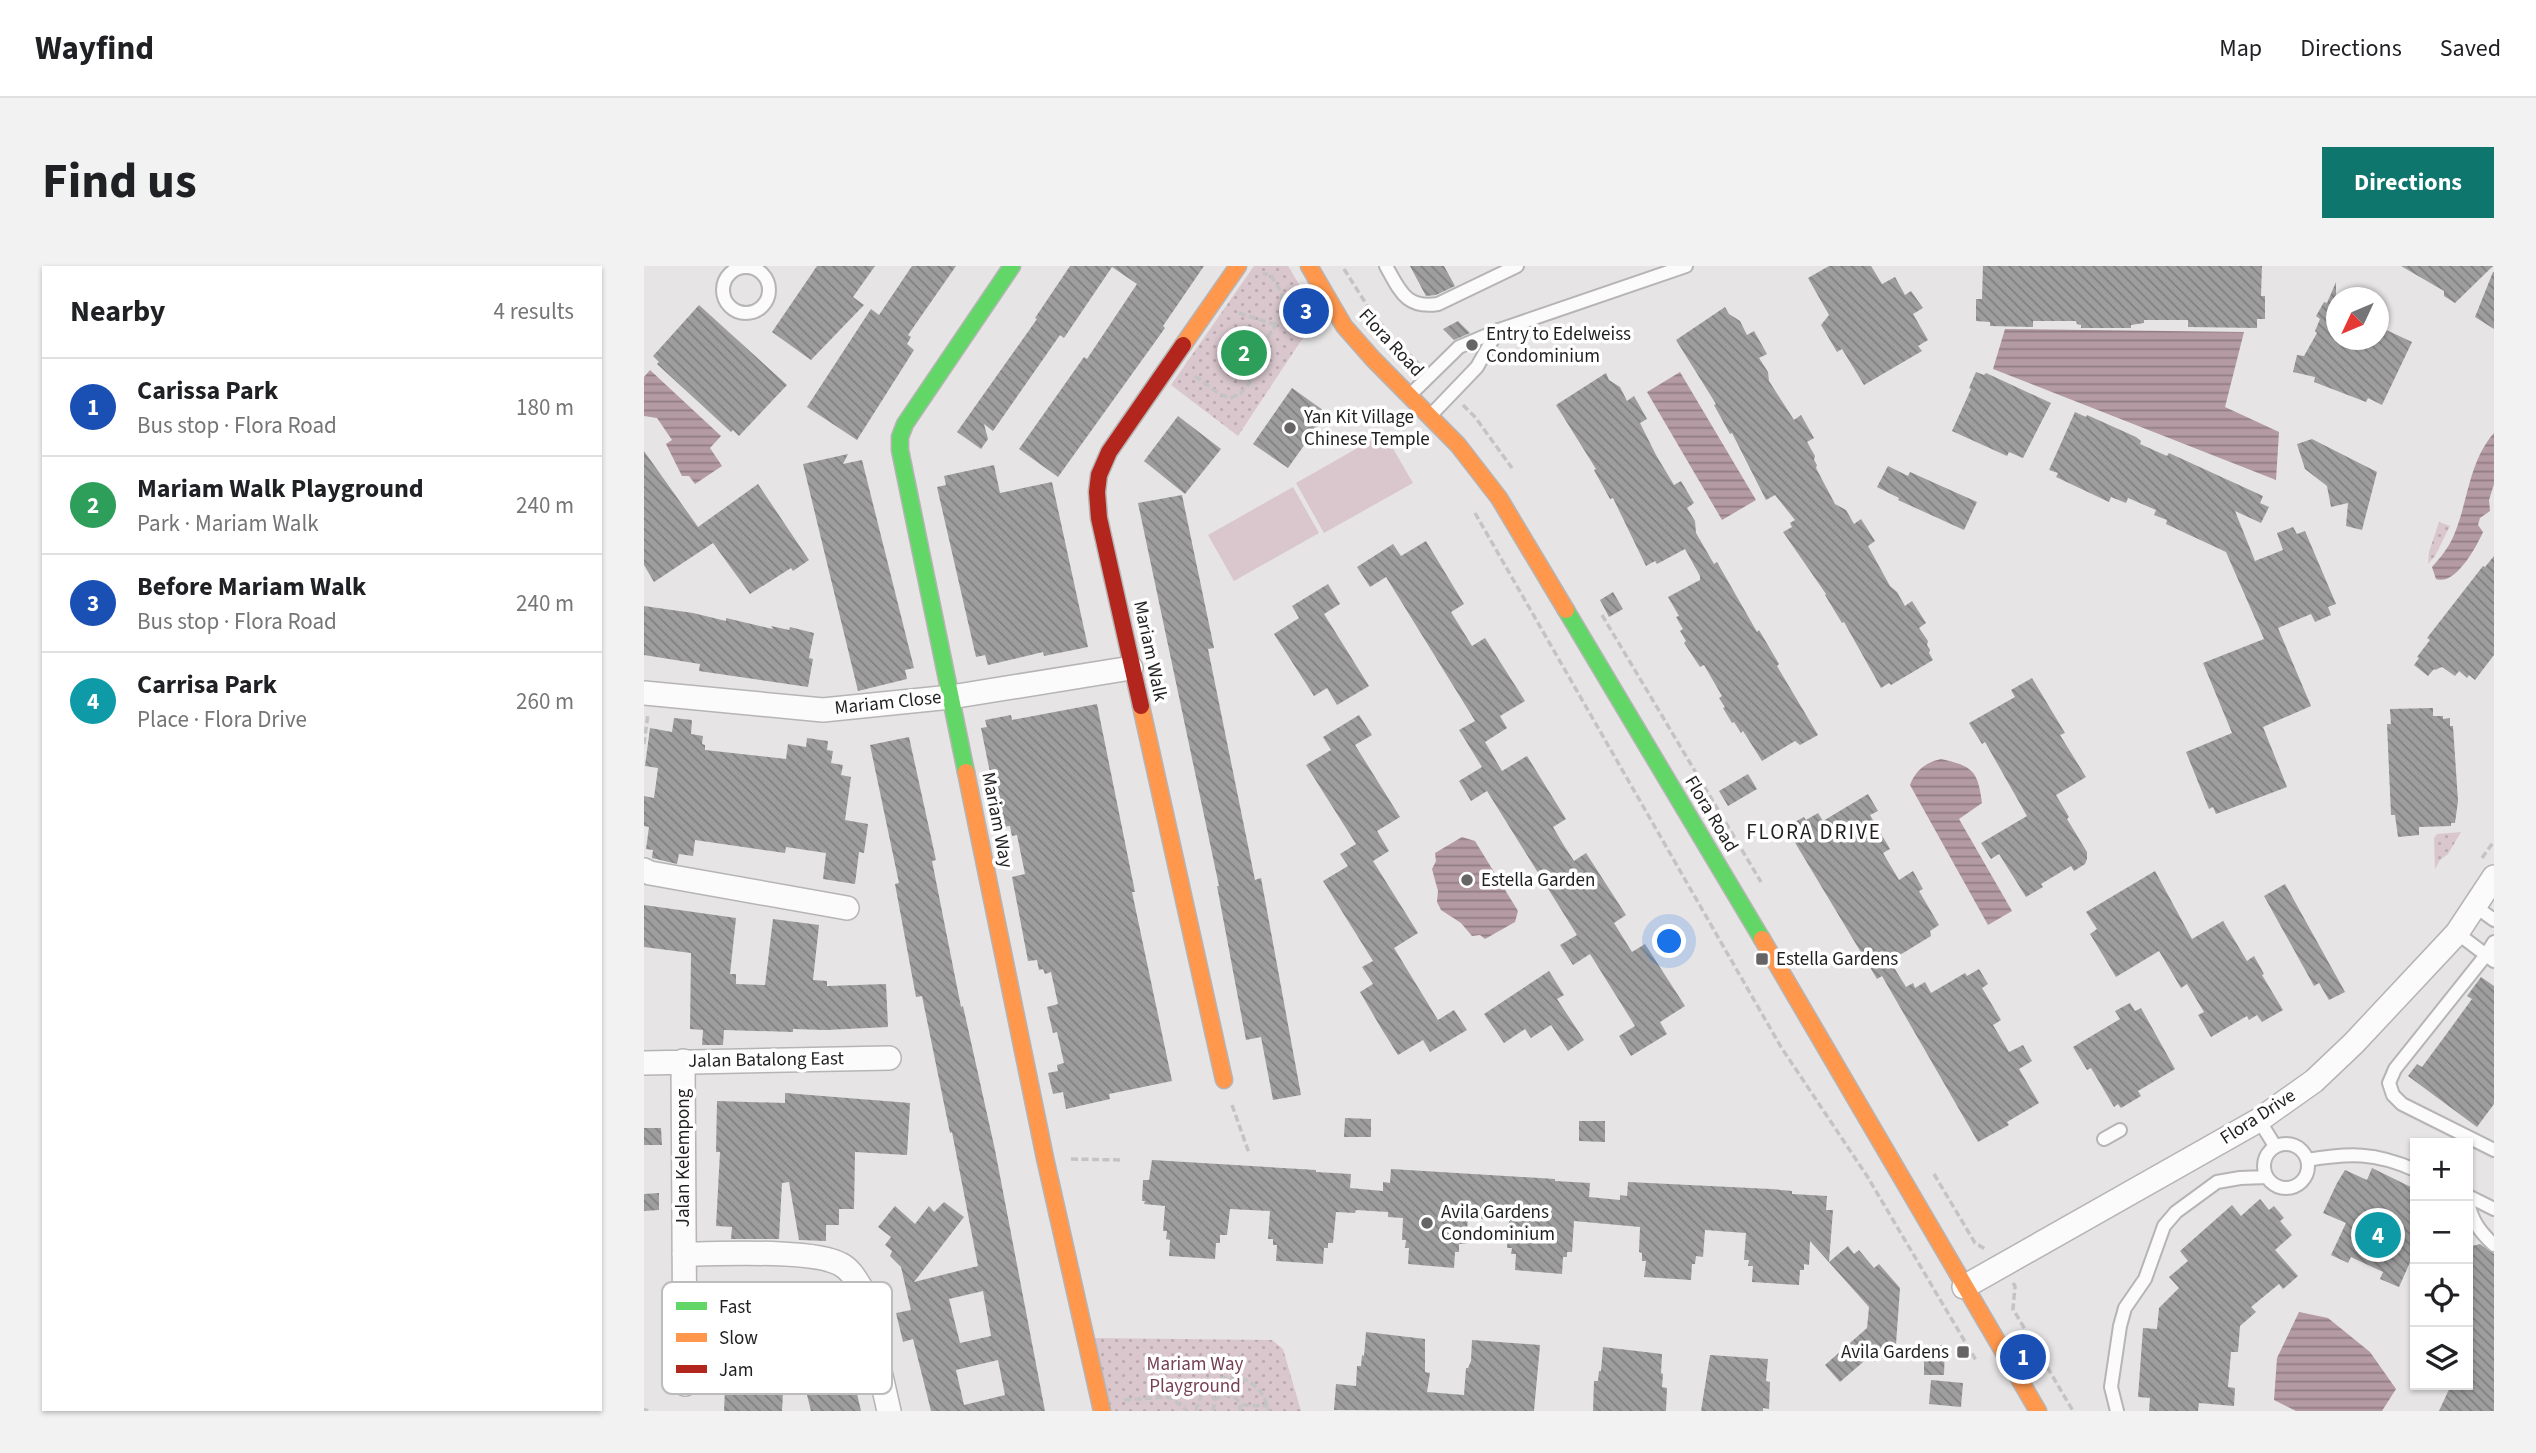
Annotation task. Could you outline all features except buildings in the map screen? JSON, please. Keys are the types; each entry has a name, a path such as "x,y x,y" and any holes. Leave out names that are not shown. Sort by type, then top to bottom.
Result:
{"street":[{"name":"Mariam Way","path":"1012,266 905,424 900,437 900,450 1045,1158 1102,1411"},
{"name":"Mariam Walk","path":"1224,1080 1131,668 1099,518 1097,492 1099,475 1109,452 1238,266"},
{"name":"Flora Road","path":"1309,266 1344,326 1458,445 1499,498 1852,1090 2038,1411"},
{"name":"Mariam Close","path":"647,700 823,710 951,697 1131,668"},
{"path":"644,870 847,908"},
{"name":"Flora Drive","path":"1964,1287 2259,1120 2314,1081 2354,1043 2457,933 2485,914 2486,871"},
{"name":"Jalan Batalong East","path":"644,1063 889,1058"},
{"name":"Jalan Kelempong","path":"683,1061 684,1282"},
{"name":"Jalan Kelempong","path":"684,1254 813,1257 838,1262 850,1270 857,1282"}],"lane":[{"path":"1387,266 1404,296 1411,302 1424,306 1437,304 1517,266"},
{"path":"1410,395 1459,347 1499,330 1686,266"},
{"path":"1430,416 1477,367 1499,330"},
{"path":"2457,933 2490,958"},
{"path":"2494,942 2490,958 2395,1069 2389,1083 2393,1095 2402,1104 2494,1150"},
{"path":"2259,1120 2275,1146"},
{"path":"2104,1139 2120,1130"},
{"path":"2275,1146 2294,1146 2302,1151 2307,1160 2304,1178 2290,1188 2272,1183 2266,1177 2264,1159 2275,1146"},
{"path":"2307,1160 2345,1154 2375,1157 2410,1168"},
{"path":"2118,1411 2111,1387 2120,1325 2125,1308 2145,1279 2164,1226 2176,1212 2217,1182 2266,1177"},
{"path":"2468,1201 2470,1215 2482,1234 2494,1245"},
{"path":"2473,1201 2494,1209"}],"path":[{"path":"1342,266 1394,341 1431,374"},
{"path":"1192,373 1218,393 1235,397 1250,382 1268,337 1282,314 1283,300 1278,284 1266,272"},
{"path":"1234,310 1277,324"},
{"path":"1474,512 1781,1047 1867,1177 1980,1367"},
{"path":"644,744 647,700"},
{"path":"2486,871 2494,841"},
{"path":"1224,1080 1249,1153"},
{"path":"1045,1158 1121,1160"},
{"path":"1229,1394 1233,1377"},
{"path":"1196,1411 1198,1399 1206,1387 1214,1380 1233,1377 1254,1385 1261,1391 1268,1409 1241,1405"},
{"path":"1206,1387 1215,1400"},
{"path":"1213,1411 1215,1400 1221,1395 1229,1394 1237,1398 1241,1405 1240,1411"},
{"path":"1118,1400 1167,1398 1173,1399 1187,1411"}],"green space":[{"path":"1254,266 1288,266 1315,311 1316,318 1238,436 1171,385"},
{"path":"1384,433 1413,483 1324,533 1296,483"},
{"path":"1293,487 1319,533 1234,581 1208,535"},
{"path":"2439,522 2450,526 2428,564 2429,552"},
{"path":"2461,832 2435,869 2434,838 2437,834"},
{"name":"Mariam Way Playground","path":"1090,1338 1272,1340 1283,1349 1301,1411 1106,1411"}],"shaded area":[{"path":"2005,329 2244,332 2225,407 2279,432 2276,480 1993,369"},
{"path":"650,370 721,436 710,448 722,466 695,484 689,476 682,476 666,444 672,440 657,418 644,416 644,377"},
{"path":"1680,372 1756,500 1722,520 1647,392"},
{"path":"2494,433 2494,484 2489,500 2490,511 2480,518 2478,525 2483,532 2470,556 2457,571 2443,580 2436,579 2432,567 2452,539 2479,456"},
{"path":"1941,759 1967,768 1976,777 1978,784 1982,803 1959,819 2012,911 1988,925 1910,785 1922,768"},
{"name":"Estella Garden","path":"1462,837 1475,841 1518,911 1515,922 1485,939 1480,935 1472,936 1461,923 1441,910 1437,902 1438,891 1432,869 1436,861 1435,853"},
{"path":"2299,1312 2328,1318 2370,1352 2396,1389 2382,1411 2296,1411 2274,1400 2277,1358"}],"traffic: fast":[{"path":"966,772 900,450 900,437 905,424 1012,266"},
{"path":"1566,610 1762,939"}],"traffic: slow":[{"path":"1183,345 1238,266"},
{"path":"1309,266 1344,326 1458,445 1499,498 1566,610"},
{"path":"1141,706 1224,1080"},
{"path":"966,772 1045,1158 1102,1411"},
{"path":"1762,939 2038,1411"}],"traffic: jam":[{"path":"1141,706 1099,518 1097,492 1099,475 1109,452 1183,345"}],"place":[{"name":"Before Mariam Walk","path":"1306,311"},
{"name":"Entry to Edelweiss Condominium","path":"1472,345"},
{"name":"Mariam Walk Playground","path":"1244,353"},
{"name":"Yan Kit Village Chinese Temple","path":"1290,428"},
{"name":"Estella Garden","path":"1467,880"},
{"name":"Estella Gardens","path":"1762,959"},
{"name":"Avila Gardens Condominium","path":"1427,1223"},
{"name":"Carrisa Park","path":"2378,1235"},
{"name":"Avila Gardens","path":"1963,1352"},
{"name":"Carissa Park","path":"2023,1357"}],"district":[{"name":"FLORA DRIVE","path":"1814,832"}]}
